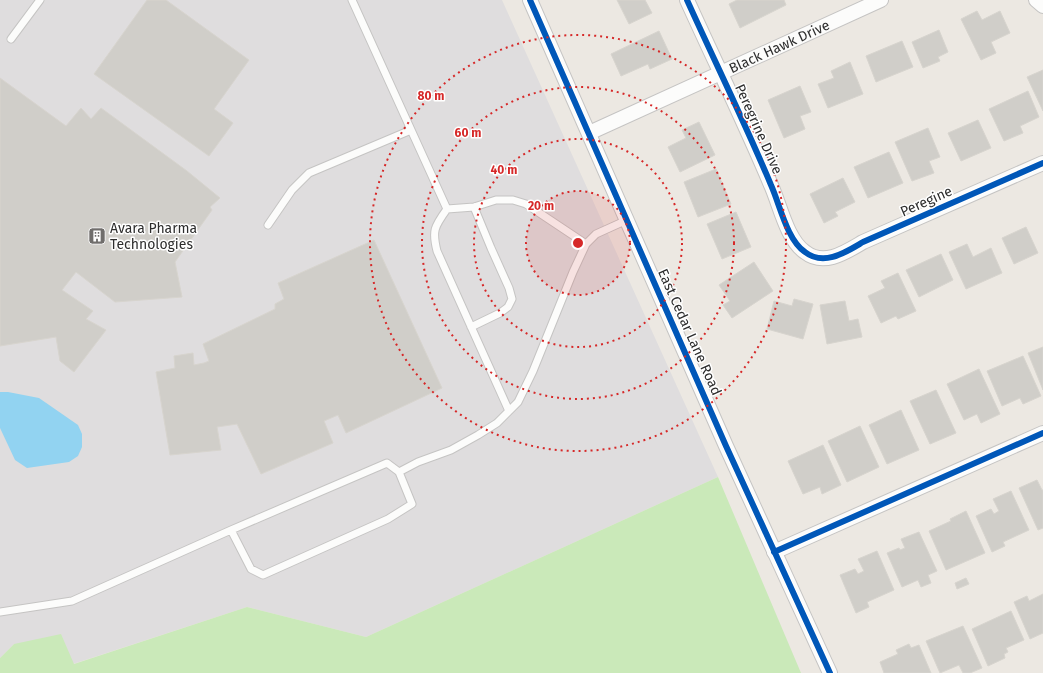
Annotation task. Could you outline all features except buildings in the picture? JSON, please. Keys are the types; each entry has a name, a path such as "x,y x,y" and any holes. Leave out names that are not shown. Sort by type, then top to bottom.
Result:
{"street":[{"name":"East Cedar Lane Road","path":"530,0 726,446 830,673"},
{"name":"Peregrine Drive","path":"687,0 771,185 795,242 805,253 818,258"},
{"name":"Black Hawk Drive","path":"589,133 881,0"},
{"path":"1036,0 1043,6"},
{"name":"Peregine","path":"818,258 827,258 844,253 863,242 1043,163"},
{"path":"774,552 1043,433"}],"lane":[{"path":"11,39 40,0"},
{"path":"352,0 446,210"},
{"path":"268,225 292,190 309,173 411,130"},
{"path":"509,412 437,251 433,237 437,223 446,210 474,207 496,200 513,200 526,204 586,244"},
{"path":"471,327 500,313 508,307 512,299 509,288 474,207"},
{"path":"399,472 418,462 451,450 497,423 509,412 518,402 533,371 573,272 586,244 596,234 627,220"},
{"path":"0,612 72,601 231,530 388,463 399,472 412,504 388,519 263,575 251,570 231,530"}],"shaded area":[{"path":"0,0 502,0 718,477 366,637 247,607 73,664 14,644 0,658"}],"green space":[{"path":"718,477 801,673 0,673 0,658 14,644 61,634 74,664 247,607 366,637"}],"water":[{"path":"0,392 8,392 39,398 78,425 82,434 82,447 78,456 69,462 27,468 15,460 0,428"}],"cycle path":[{"path":"530,0 726,446 830,673"},
{"path":"687,0 761,162 789,231 799,246 812,256 827,258 842,254 863,242 1043,163"},
{"path":"774,552 1043,433"}],"place":[{"name":"Avara Pharma Technologies","path":"97,236"}]}
